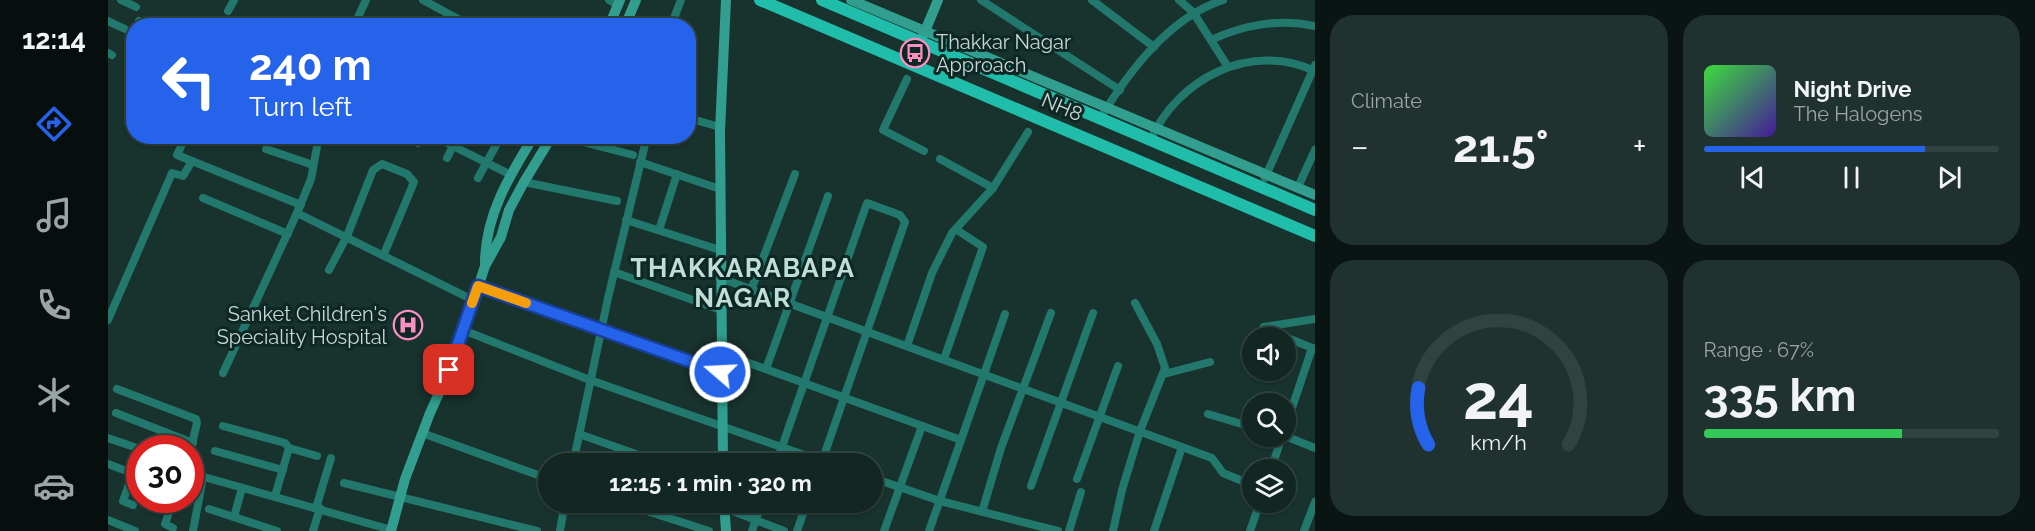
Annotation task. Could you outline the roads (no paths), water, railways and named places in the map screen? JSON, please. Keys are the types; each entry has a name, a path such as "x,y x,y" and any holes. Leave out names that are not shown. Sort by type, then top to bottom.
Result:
{"main road":[{"name":"NH8","path":"760,0 1315,236"},
{"name":"NH8","path":"822,0 923,37 1099,120 1315,210"}],"street":[{"path":"121,0 136,7"},
{"path":"228,11 234,0"},
{"path":"358,18 366,0"},
{"path":"423,0 456,18"},
{"path":"622,18 630,0"},
{"path":"628,18 636,0"},
{"path":"674,18 681,0"},
{"path":"723,453 720,372 720,127 726,0"},
{"path":"851,0 923,37 1107,107 1315,195"},
{"path":"923,37 938,0"},
{"path":"981,0 1120,90"},
{"path":"1092,0 1154,47"},
{"path":"1179,0 1193,12 1228,67"},
{"path":"1099,120 1154,47 1193,12 1223,0"},
{"path":"614,18 618,1"},
{"path":"108,21 125,29"},
{"path":"1211,40 1238,30 1276,22 1299,22 1315,26"},
{"path":"1150,141 1166,111 1202,78 1228,67 1274,60 1314,68 1261,188"},
{"path":"907,80 883,130 924,152"},
{"path":"696,120 720,127"},
{"path":"908,346 932,273 952,233 957,231 993,188 1028,132"},
{"path":"182,144 177,155 299,209 472,300"},
{"path":"223,373 299,209 317,144"},
{"path":"448,144 511,175"},
{"path":"447,158 454,144"},
{"path":"478,178 497,144"},
{"path":"487,260 488,233 496,205 529,144"},
{"path":"495,233 500,207 535,144"},
{"path":"204,477 318,508 391,531 422,433 455,358 495,233 505,208 541,144"},
{"path":"487,260 524,182 547,144"},
{"path":"591,144 633,155"},
{"path":"575,453 614,272 645,144"},
{"path":"267,149 313,165"},
{"path":"1298,187 1312,166 1315,150"},
{"path":"940,159 993,188"},
{"path":"108,320 172,173 183,176 192,161"},
{"path":"640,162 720,189"},
{"path":"330,270 347,236 373,170 382,164 406,174 414,182 384,254"},
{"path":"660,230 677,174"},
{"path":"752,290 795,174"},
{"path":"524,182 617,201"},
{"path":"766,369 828,196"},
{"path":"203,198 288,234"},
{"path":"780,453 867,203 900,215 906,222 844,398 828,453"},
{"path":"626,220 720,250"},
{"path":"944,359 983,247 957,231"},
{"path":"614,272 721,310"},
{"path":"720,278 1212,458 1222,473 1242,481"},
{"path":"478,286 720,372"},
{"path":"1113,531 1122,490 1140,431 1165,368 1157,344 1135,303"},
{"path":"982,512 1001,448 1051,313"},
{"path":"1030,486 1093,313"},
{"path":"929,531 1005,314"},
{"path":"1296,397 1313,348 1263,328 1315,319"},
{"path":"463,330 590,380 798,453"},
{"path":"721,353 961,440"},
{"path":"1164,374 1210,362"},
{"path":"1077,478 1118,366"},
{"path":"117,389 196,419 194,435"},
{"path":"116,413 172,435"},
{"path":"1208,414 1242,424"},
{"path":"223,426 285,443 289,448 316,456"},
{"path":"884,531 922,426"},
{"path":"422,433 538,475"},
{"path":"579,434 633,453"},
{"path":"108,438 126,444"},
{"path":"1296,441 1315,448"},
{"path":"1154,531 1182,447"},
{"path":"275,496 289,448"},
{"path":"214,451 283,470"},
{"path":"313,531 331,458"},
{"path":"108,464 126,470"},
{"path":"883,481 940,501 1058,531"},
{"path":"344,483 537,531"},
{"path":"234,517 243,488"},
{"path":"1069,531 1081,492"},
{"path":"1304,531 1315,502"},
{"path":"209,509 277,531"},
{"path":"169,513 165,524 172,528"},
{"path":"193,531 196,513"},
{"path":"560,531 563,513"},
{"path":"653,513 709,531"},
{"path":"725,513 726,531"},
{"path":"741,513 784,531"},
{"path":"752,531 758,513"},
{"path":"797,531 803,513"},
{"path":"1250,531 1256,513"},
{"path":"108,520 135,531"}],"place":[{"name":"Thakkar Nagar Approach","path":"915,53"},
{"name":"Sanket Children's Speciality Hospital","path":"408,325"}],"district":[{"name":"THAKKARABAPA NAGAR","path":"743,283"}]}
